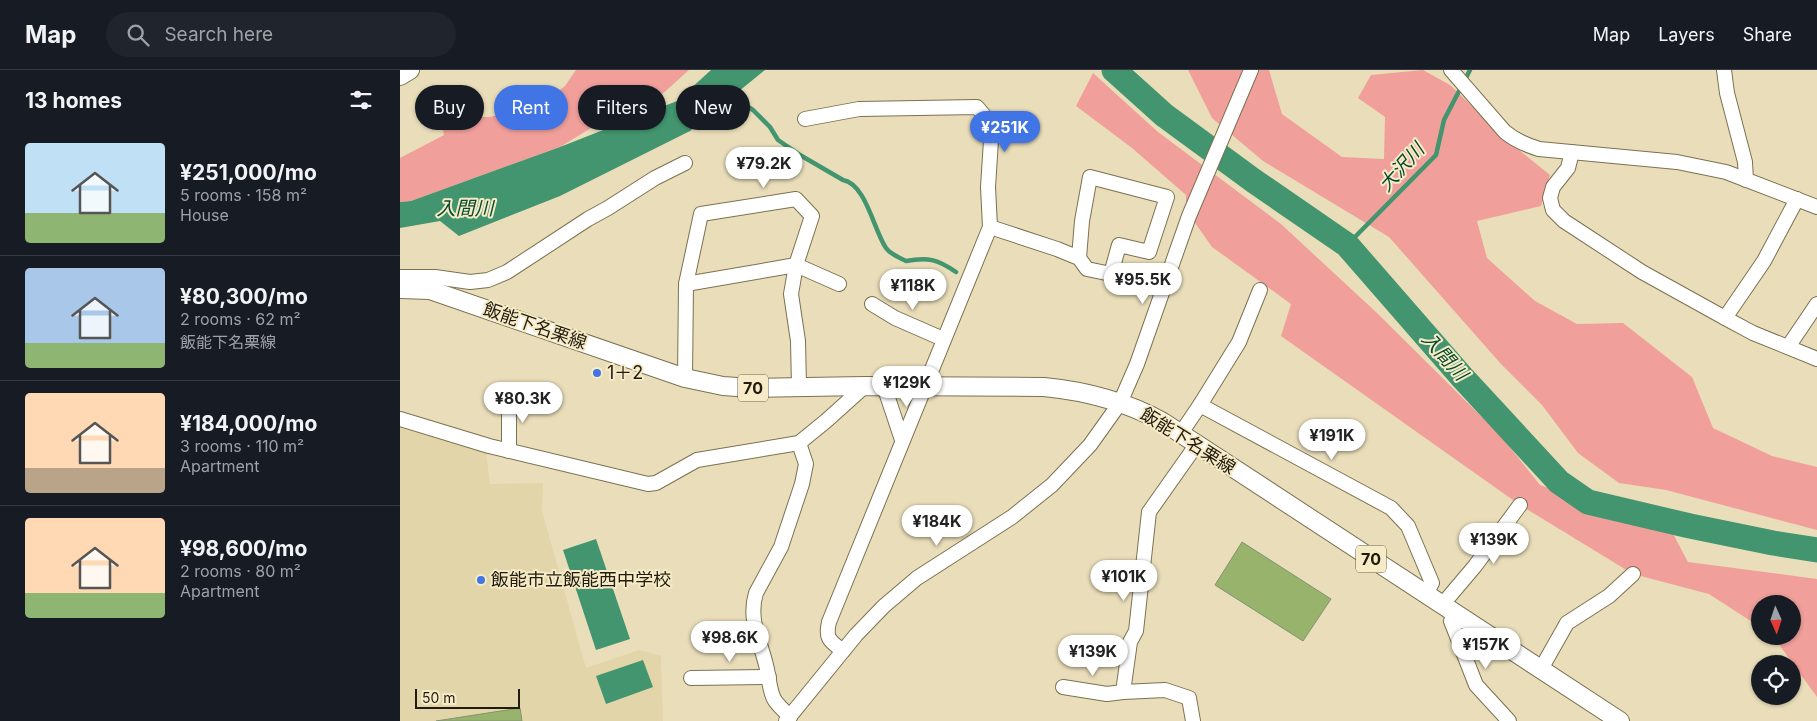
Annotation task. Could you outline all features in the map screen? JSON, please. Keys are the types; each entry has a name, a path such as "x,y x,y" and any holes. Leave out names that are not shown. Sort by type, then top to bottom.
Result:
{"main road":[{"path":"400,76 410,70"},
{"name":"飯能下名栗線","path":"400,288 430,290 685,378 723,386 751,388 799,386 1044,386 1066,389 1139,409 1181,433 1620,721"}],"street":[{"path":"799,443 806,464 802,484 781,547 756,593 754,601 756,632 766,663 773,697 788,719 843,651 884,606 906,587 1012,517 1052,486 1090,445 1120,403 1137,364 1189,216 1251,70"},
{"path":"1451,70 1505,132 1514,139 1539,149 1676,162 1726,172 1817,207"},
{"path":"1724,70 1727,93 1745,162 1746,180"},
{"path":"805,119 860,109 977,107 992,125 988,187 990,228 943,339 926,386 902,440 829,622 827,632 830,640 843,651"},
{"path":"1572,152 1568,168 1553,187 1550,198 1553,210 1580,232 1642,272 1753,333 1817,359"},
{"path":"400,278 435,277 470,282 488,280 508,272 588,219 655,178 685,163"},
{"path":"990,228 1057,249 1079,258 1087,269 1111,274 1119,245 1149,252 1167,197 1090,177 1082,221 1079,258"},
{"path":"685,378 686,284 701,214 796,198 812,216 796,265 791,294 798,341 799,386"},
{"path":"1725,318 1764,261 1797,199"},
{"path":"686,284 796,265 839,284"},
{"path":"1181,433 1239,342 1260,290"},
{"path":"872,304 895,318 943,339"},
{"path":"1788,347 1817,304"},
{"path":"400,419 509,451 648,484 656,483 698,460 799,443 865,386"},
{"path":"884,386 902,440"},
{"path":"509,397 509,451"},
{"path":"1200,405 1391,508 1408,526 1432,584 1426,594"},
{"path":"1124,692 1130,642 1136,631 1148,512 1196,444"},
{"path":"1509,721 1476,685 1451,621 1449,610 1476,566 1520,505"},
{"path":"1541,670 1567,623 1609,596 1633,574"},
{"path":"691,678 769,678"},
{"path":"1063,687 1107,694 1165,690 1189,698 1193,721"}],"shaded area":[{"path":"576,70 689,70 666,91 666,85 578,85 578,130 588,130 560,147 411,201 400,202 400,158 444,135 443,130 484,130 484,117 494,116 494,130 568,130 568,85 566,85"},
{"path":"1188,70 1269,70 1282,114 1342,157 1384,159 1385,117 1358,98 1371,75 1423,70 1450,85 1509,142 1550,175 1541,206 1477,221 1487,258 1535,301 1577,324 1623,323 1692,377 1713,428 1772,456 1817,467 1817,530 1666,490 1619,483 1578,453 1542,405 1501,364 1389,237 1263,161 1212,118"},
{"path":"1093,73 1158,132 1281,224 1377,313 1500,435 1540,485 1671,530 1688,562 1817,579 1817,697 1801,675 1801,655 1787,655 1779,645 1801,645 1801,595 1751,595 1751,621 1709,594 1633,574 1520,505 1281,336 1291,304 1212,247 1186,210 1186,195 1132,148 1076,106"},
{"name":"飯能市立飯能西中学校","path":"400,427 486,452 490,484 543,483 542,511 586,668 639,650 661,656 663,721 400,721"}],"water":[{"name":"入間川","path":"711,70 765,70 747,85 695,85"},
{"name":"入間川","path":"676,101 676,130 691,130 560,196 459,236 440,221 400,228 400,202 411,201 603,130 666,130 666,105"},
{"path":"596,539 630,639 596,650 563,550"},
{"path":"643,660 653,687 606,704 596,676"}],"building":[{"path":"1242,542 1331,599 1303,641 1215,585"},
{"path":"520,708 522,721 436,721"}],"waterway":[{"name":"入間川","path":"1114,70 1164,115 1254,181 1347,245 1462,377 1559,482 1588,502 1690,526 1817,550"},
{"name":"大沢川","path":"1347,245 1436,155 1444,120 1470,70"},
{"path":"750,108 770,127 778,140 800,155 851,183 858,190 869,209 886,248 895,256 906,261 932,260 956,272"}],"place":[{"name":"1＋2","path":"597,373"},
{"name":"飯能市立飯能西中学校","path":"481,580"}]}
